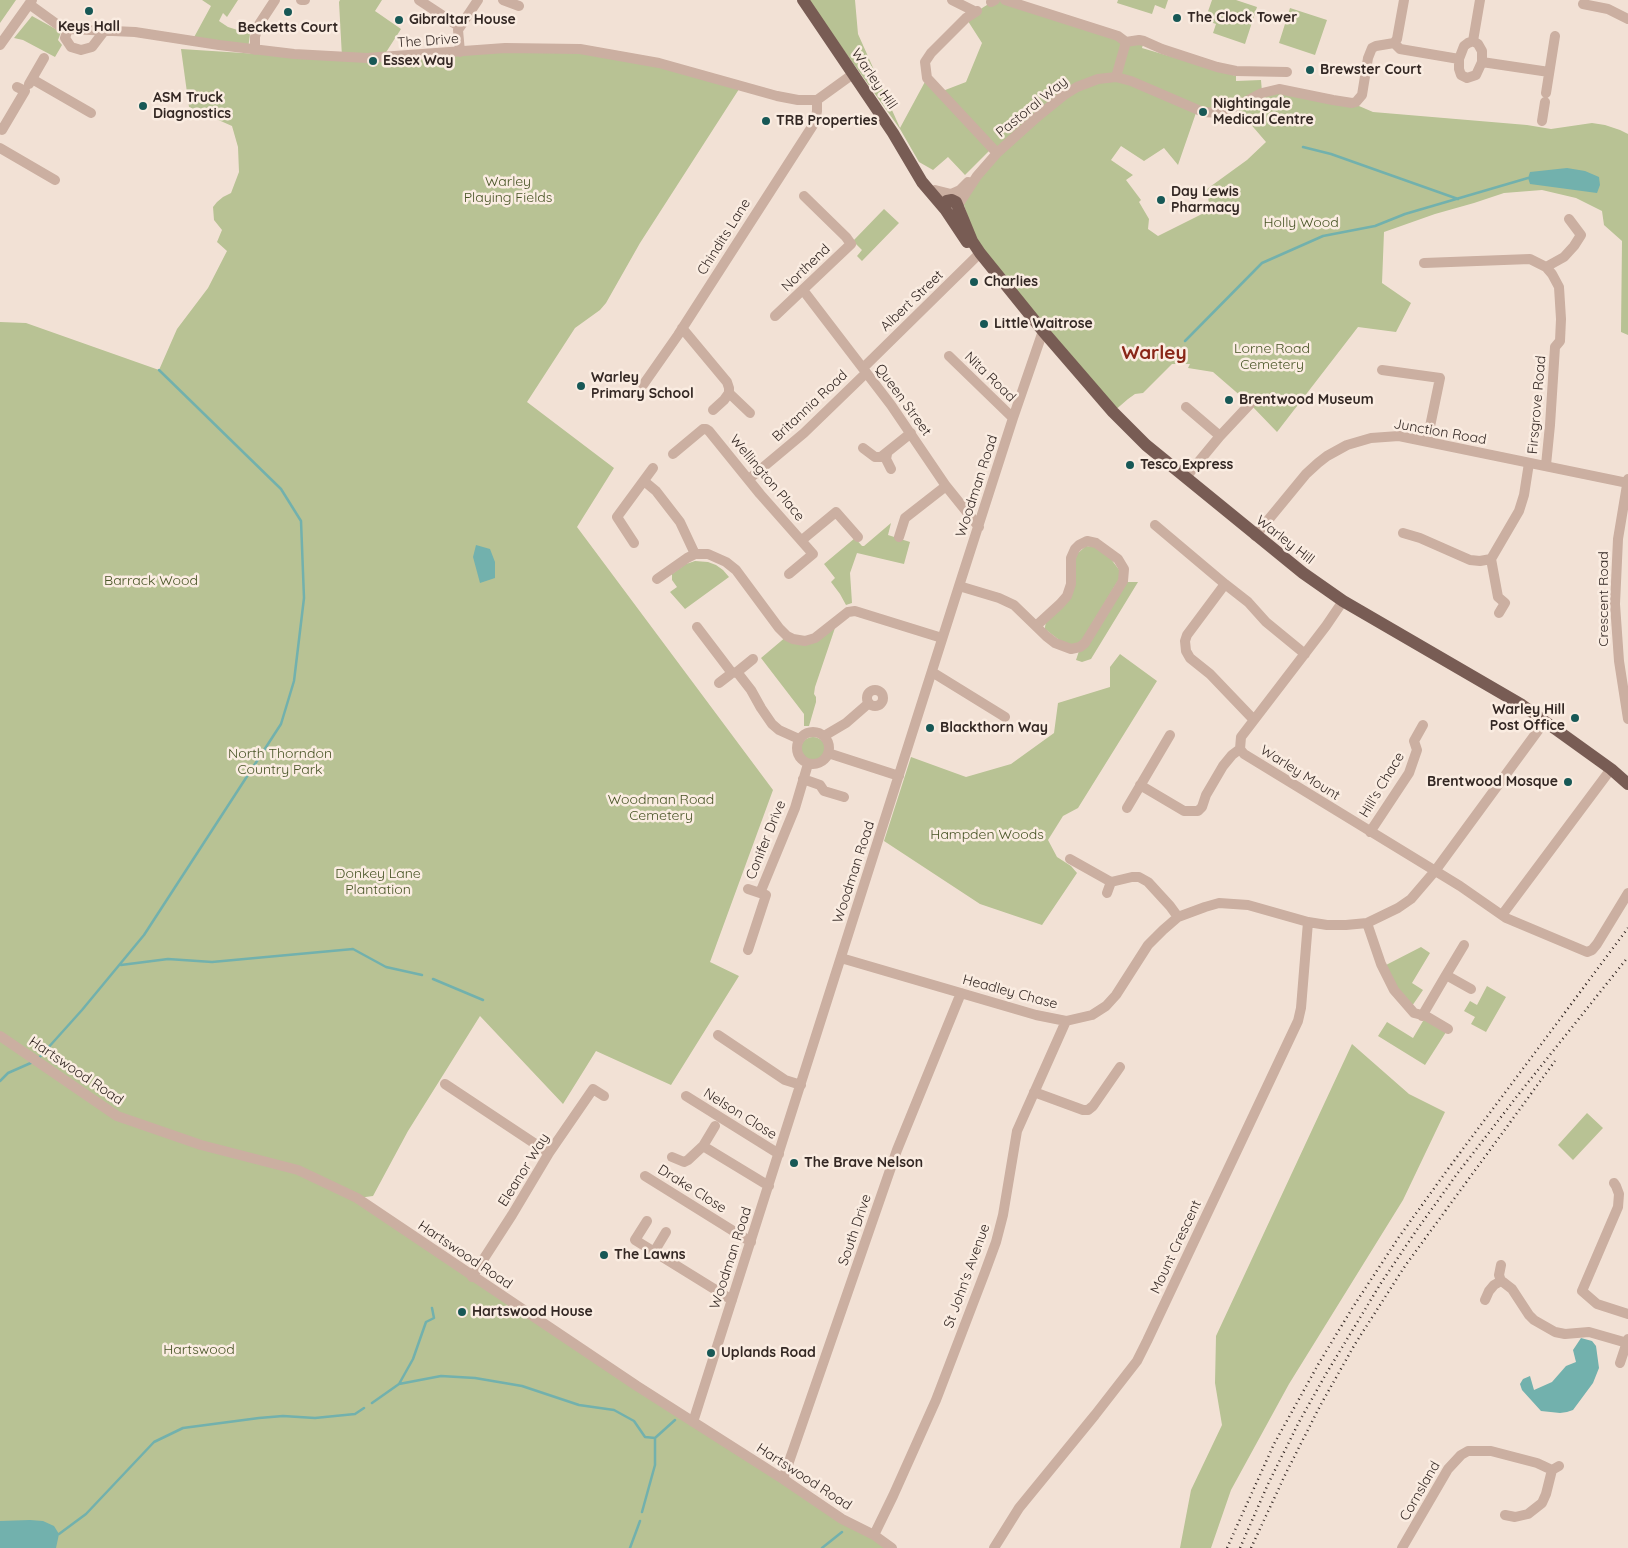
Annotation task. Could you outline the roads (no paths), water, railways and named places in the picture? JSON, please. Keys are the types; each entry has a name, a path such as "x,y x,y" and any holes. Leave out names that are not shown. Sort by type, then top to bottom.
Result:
{"main road":[{"name":"Warley Hill","path":"803,0 922,182 952,205"},
{"name":"Warley Hill","path":"919,176 952,205 970,246 980,253 1043,331 1113,412 1140,440 1255,536 1303,573 1343,601 1500,691 1611,769 1628,784"}],"street":[{"path":"255,50 255,37 258,26 275,0"},
{"path":"419,0 460,27"},
{"path":"460,52 458,30 478,0"},
{"path":"503,0 519,6"},
{"path":"952,0 976,11 931,53 925,62 926,78 997,153"},
{"path":"1005,0 1118,36 1126,42 1144,41 1217,67 1236,71 1287,72"},
{"path":"1404,0 1398,35 1394,43 1400,50 1459,59"},
{"path":"1473,41 1480,0"},
{"path":"0,44 31,2"},
{"name":"The Drive","path":"31,2 58,25 68,29 143,33 255,50 368,58 505,48 580,49 659,63 777,96 798,100 817,100"},
{"path":"1583,4 1608,9 1628,18"},
{"path":"68,29 65,38 71,47 81,50 92,47 105,30"},
{"path":"1542,121 1555,36"},
{"path":"1473,41 1482,50 1482,62 1476,75 1467,78 1461,75 1459,59 1464,46 1473,41"},
{"path":"1116,77 1126,42"},
{"name":"Pastoral Way","path":"977,176 997,153 1064,95 1077,87 1098,79 1116,77 1131,81 1203,112 1220,112 1262,92 1279,89 1352,103 1360,99 1362,95 1368,58 1372,48 1394,43"},
{"path":"1,130 21,89 32,79 44,58"},
{"path":"1482,62 1549,72"},
{"path":"817,100 853,74"},
{"path":"32,79 91,113"},
{"name":"Chindits Lane","path":"643,385 815,122 817,100"},
{"path":"0,148 56,180"},
{"path":"935,190 951,194 961,189 977,176"},
{"path":"952,205 977,176"},
{"path":"952,205 961,189"},
{"name":"Northend","path":"775,316 851,244 804,196"},
{"path":"1424,263 1530,259 1546,267 1564,257 1574,246 1580,234 1569,219"},
{"name":"Albert Street","path":"864,370 980,253"},
{"name":"Firsgrove Road","path":"1546,267 1560,287 1561,319 1560,341 1556,348 1546,465"},
{"name":"Queen Street","path":"803,290 911,433 946,486 979,527"},
{"path":"682,328 727,382 729,393 750,413"},
{"name":"Woodman Road","path":"693,1422 942,638 1043,331"},
{"name":"Nita Road","path":"949,356 1013,418"},
{"name":"Britannia Road","path":"749,479 804,433 864,370"},
{"path":"1382,370 1440,378 1427,441"},
{"path":"713,410 729,393"},
{"path":"1186,477 1250,404"},
{"path":"1186,407 1220,436"},
{"name":"Wellington Place","path":"673,454 706,429 720,443 813,554 789,574"},
{"path":"863,448 875,458 882,457 911,433"},
{"name":"Junction Road","path":"1255,536 1306,474 1327,456 1347,445 1371,438 1399,436 1529,464 1546,465 1628,481"},
{"path":"887,454 886,459 891,468"},
{"path":"1499,613 1505,603 1498,597 1491,559 1519,512 1529,464"},
{"path":"634,543 617,517 653,468"},
{"path":"644,481 656,491 680,522 695,554"},
{"name":"Crescent Road","path":"1628,481 1618,538 1615,604 1619,661 1628,719"},
{"path":"899,537 905,518 946,486"},
{"path":"802,540 836,512 858,537"},
{"path":"1154,524 1248,602 1266,622 1304,654"},
{"path":"1403,533 1420,538 1470,560 1491,559"},
{"path":"959,586 999,598 1014,605 1046,636 1060,646 1071,649 1080,647 1085,643 1123,581 1124,569 1118,559 1096,543 1087,542 1075,549 1071,558 1071,584 1067,596 1036,626"},
{"path":"657,579 674,566 695,554 708,554 736,570 779,628 793,639 805,641 815,638 848,612 855,611 942,638"},
{"path":"1224,584 1190,629 1182,653 1210,674 1254,720"},
{"name":"Warley Mount","path":"1343,601 1241,737 1240,749 1244,754 1435,871 1502,915 1588,952 1597,944 1628,893"},
{"path":"697,627 751,690 772,724 779,730 799,739"},
{"path":"719,683 753,659"},
{"path":"932,672 1005,717"},
{"path":"824,736 846,723 869,703"},
{"name":"Headley Chase","path":"841,958 1036,1015 1066,1021 1092,1015 1106,1006 1116,995 1148,944 1178,917 1205,906 1219,903 1248,905 1308,922 1327,925 1346,926 1367,923 1398,908 1411,899 1435,871 1545,722"},
{"name":"Hill's Chace","path":"1370,832 1409,773 1417,750 1414,741 1423,725"},
{"path":"809,732 816,732 824,736 827,741 828,753 823,761 814,765 801,760 796,748 799,739 809,732"},
{"path":"1126,808 1170,735"},
{"path":"1140,785 1184,811 1198,811 1202,807 1206,795 1222,766 1240,749"},
{"path":"828,753 899,776"},
{"name":"Conifer Drive","path":"748,950 766,895 775,852 784,834 808,764"},
{"path":"1502,915 1611,769"},
{"path":"804,779 820,785 824,791 844,797"},
{"path":"1070,859 1111,882 1132,876 1139,877 1148,882 1178,917"},
{"path":"1106,893 1111,882"},
{"path":"748,889 766,895"},
{"name":"Mount Crescent","path":"994,1548 1019,1508 1102,1407 1137,1361 1298,1021 1301,1008 1308,922"},
{"path":"1367,923 1381,964 1394,990 1411,1011 1426,1016 1448,1029"},
{"path":"1422,1016 1464,945"},
{"path":"1446,975 1471,989"},
{"name":"South Drive","path":"783,1479 897,1150 961,993"},
{"name":"St John's Avenue","path":"874,1535 925,1426 986,1272 1003,1215 1017,1131 1066,1021"},
{"path":"718,1035 785,1080 801,1085"},
{"name":"Hartswood Road","path":"0,1036 117,1116 201,1145 298,1170 357,1198 472,1277 693,1422 842,1519 874,1535 892,1548"},
{"path":"1034,1092 1088,1110 1093,1106 1115,1070"},
{"path":"445,1084 549,1153"},
{"name":"Eleanor Way","path":"472,1277 549,1153 593,1089 604,1096"},
{"name":"Nelson Close","path":"686,1096 779,1154"},
{"path":"672,1157 684,1162 703,1146 715,1126"},
{"path":"703,1146 769,1186"},
{"name":"Drake Close","path":"645,1176 750,1242"},
{"path":"1614,1184 1619,1194 1618,1206 1582,1291 1597,1304 1628,1314"},
{"path":"647,1221 636,1240 732,1300"},
{"path":"654,1252 666,1232"},
{"path":"1501,1264 1501,1281 1512,1289 1534,1320 1555,1332 1565,1334 1589,1332 1627,1341 1620,1363"},
{"path":"1485,1300 1489,1290 1501,1281"},
{"name":"Cornsland","path":"1402,1548 1448,1469 1461,1455 1468,1451 1491,1450 1555,1468 1542,1503 1528,1514 1515,1517 1505,1515"}],"water":[{"path":"1567,168 1585,171 1599,177 1600,185 1597,193 1530,184 1528,178 1530,172"},
{"path":"476,545 490,549 495,562 495,578 480,583 473,557"},
{"path":"1581,1338 1592,1341 1596,1346 1599,1368 1593,1383 1573,1410 1560,1413 1541,1411 1522,1390 1520,1384 1523,1379 1530,1376 1534,1390 1552,1382 1566,1366 1576,1362 1573,1350"},
{"path":"0,1521 43,1521 54,1526 59,1534 56,1548 0,1548"}],"waterway":[{"path":"1303,147 1331,154 1458,199"},
{"path":"1185,341 1262,263 1323,236 1375,226 1405,214 1528,178"},
{"path":"38,1059 82,1010 144,935 281,724 294,681 304,598 301,521 281,489 159,370"},
{"path":"121,965 168,959 212,962 353,949 386,967 422,975"},
{"path":"433,979 483,1000"},
{"path":"0,1081 8,1073 33,1062"},
{"path":"399,1384 413,1359 426,1322 434,1318 432,1308"},
{"path":"372,1403 399,1384 441,1376 475,1378 522,1386 579,1405 614,1410 634,1421 645,1437 655,1438 675,1420"},
{"path":"59,1534 86,1514 154,1442 183,1428 283,1416 315,1418 355,1414 364,1408"},
{"path":"642,1512 655,1465 655,1438"},
{"path":"630,1548 640,1521"},
{"path":"822,1548 842,1532"}],"railway":[{"path":"1227,1548 1274,1444 1353,1307 1399,1237 1448,1169 1628,928"},
{"path":"1240,1548 1268,1484 1299,1422 1381,1283 1457,1174 1628,957"},
{"path":"1251,1548 1320,1406 1355,1344 1405,1266 1555,1061"}],"place":[{"name":"Keys Hall","path":"89,11"},
{"name":"Becketts Court","path":"288,12"},
{"name":"The Clock Tower","path":"1177,18"},
{"name":"Gibraltar House","path":"399,20"},
{"name":"Essex Way","path":"373,61"},
{"name":"Brewster Court","path":"1310,70"},
{"name":"ASM Truck Diagnostics","path":"143,106"},
{"name":"Nightingale Medical Centre","path":"1203,112"},
{"name":"TRB Properties","path":"766,121"},
{"name":"Day Lewis Pharmacy","path":"1161,200"},
{"name":"Charlies","path":"974,282"},
{"name":"Little Waitrose","path":"984,324"},
{"name":"Warley Primary School","path":"581,386"},
{"name":"Brentwood Museum","path":"1229,400"},
{"name":"Tesco Express","path":"1130,465"},
{"name":"Warley Hill Post Office","path":"1575,718"},
{"name":"Blackthorn Way","path":"930,728"},
{"name":"Brentwood Mosque","path":"1568,782"},
{"name":"The Brave Nelson","path":"794,1163"},
{"name":"The Lawns","path":"604,1255"},
{"name":"Hartswood House","path":"462,1312"},
{"name":"Uplands Road","path":"711,1353"}],"district":[{"name":"Warley","path":"1154,353"}],"park label":[{"name":"Warley Playing Fields","path":"508,190"},
{"name":"Holly Wood","path":"1301,223"},
{"name":"Lorne Road Cemetery","path":"1272,358"},
{"name":"Barrack Wood","path":"151,581"},
{"name":"North Thorndon Country Park","path":"280,762"},
{"name":"Woodman Road Cemetery","path":"661,808"},
{"name":"Hampden Woods","path":"987,835"},
{"name":"Donkey Lane Plantation","path":"378,882"},
{"name":"Hartswood","path":"199,1350"}]}
